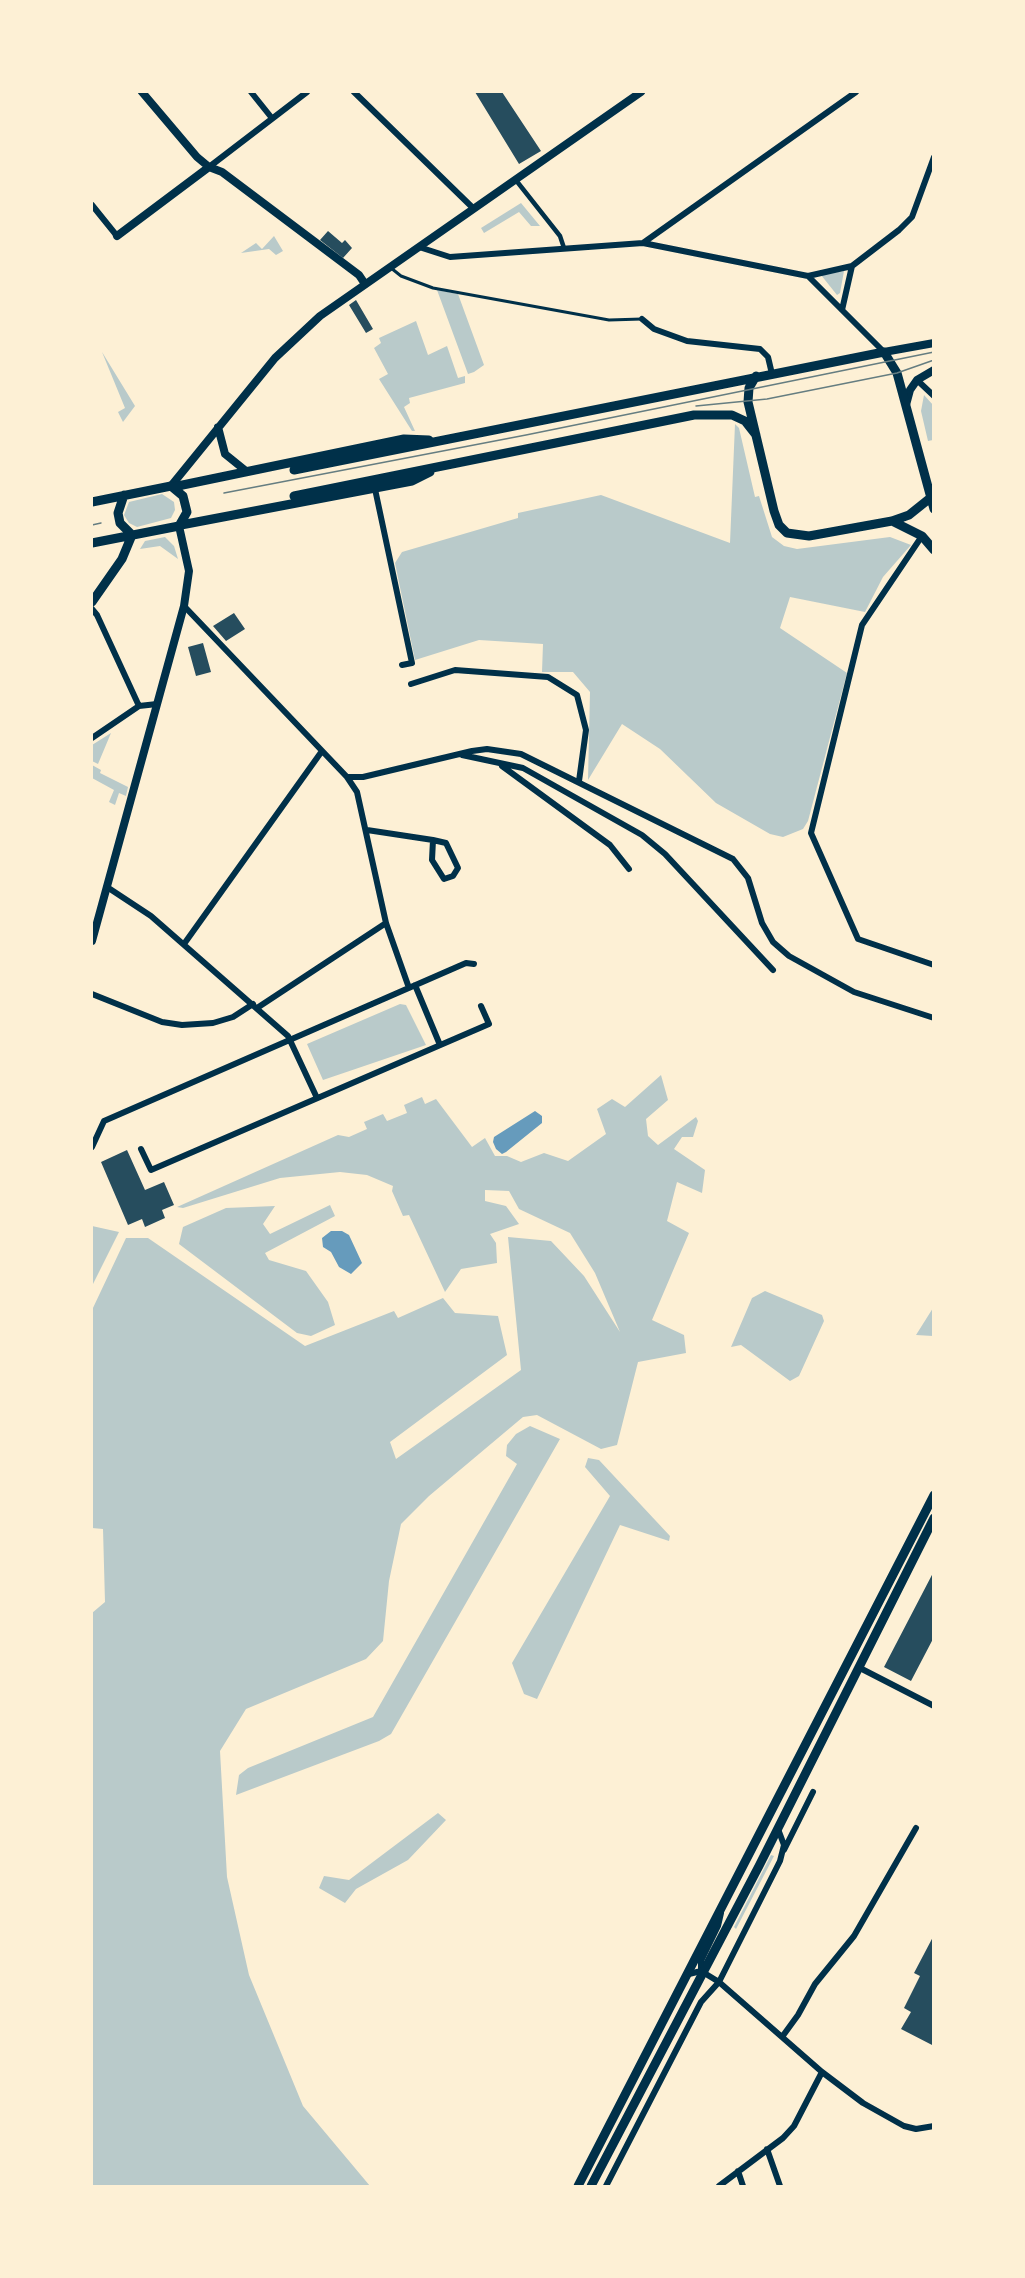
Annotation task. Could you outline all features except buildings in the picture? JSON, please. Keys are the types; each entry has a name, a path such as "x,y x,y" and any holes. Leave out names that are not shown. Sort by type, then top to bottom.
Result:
{"main road":[{"path":"172,486 275,358 320,316 641,92"},
{"path":"294,470 701,390 756,376 933,343"},
{"path":"885,352 894,366 906,405 933,509"},
{"path":"906,405 910,390 917,380 933,370"},
{"path":"756,376 749,388 748,402 774,511 779,525 788,533 809,536 892,521 909,515 931,499"},
{"path":"294,496 704,414 732,415 745,421 756,435"},
{"path":"218,427 225,454 246,471"},
{"path":"92,502 404,439 444,441"},
{"path":"92,543 412,481 440,467"},
{"path":"92,941 184,606 189,571 180,525 187,512 183,496 172,486"},
{"path":"124,495 118,513 120,523 132,535"},
{"path":"892,521 922,536 933,550"},
{"path":"92,602 122,559 132,535"},
{"path":"578,2187 933,1495"},
{"path":"591,2187 778,1828 933,1518"},
{"path":"820,1716 830,1721"}],"street":[{"path":"142,92 197,157 209,167 222,172 359,275 365,284"},
{"path":"251,92 271,117"},
{"path":"92,205 117,236 271,117 307,92"},
{"path":"354,92 473,208"},
{"path":"643,243 856,92"},
{"path":"419,247 450,257 643,243 808,276 852,266 912,217 933,157"},
{"path":"515,179 560,236 564,248"},
{"path":"842,310 852,266"},
{"path":"808,276 885,352"},
{"path":"642,319 654,329 687,341 760,349 768,357 772,374"},
{"path":"917,380 933,396"},
{"path":"375,489 412,663 402,665"},
{"path":"922,536 862,625 811,833 858,939 933,965"},
{"path":"184,606 347,777 357,792 386,923 412,987 440,1045"},
{"path":"92,609 97,615 139,706"},
{"path":"411,684 454,670 548,677 577,695 586,730 579,781"},
{"path":"92,738 139,706 157,704"},
{"path":"347,777 363,777 487,749 521,754 733,859 748,878 762,923 773,942 789,956 854,992 933,1018"},
{"path":"184,944 322,751"},
{"path":"461,755 523,768 642,835 665,854 772,970"},
{"path":"499,764 610,845 629,869"},
{"path":"367,830 433,840 446,843 458,868 453,876 444,879 432,860 433,840"},
{"path":"107,888 124,896 184,944 290,1039 317,1098"},
{"path":"92,994 162,1022 182,1025 213,1023 233,1017 255,1006 386,923"},
{"path":"92,1147 104,1121 466,963 474,964"},
{"path":"141,1149 151,1170 489,1024 481,1006"},
{"path":"858,1667 933,1706"},
{"path":"606,2187 701,2002 719,1982 813,1792"},
{"path":"778,1828 784,1851"},
{"path":"782,2037 798,2015 815,1984 854,1936 916,1828"},
{"path":"702,1972 701,1961 718,1926 723,1906"},
{"path":"688,1974 702,1972 719,1982 822,2072 863,2103 904,2126 933,2127"},
{"path":"719,2187 794,2126 822,2072"},
{"path":"767,2149 780,2187"},
{"path":"738,2171 743,2187"}],"lane":[{"path":"390,267 401,276 433,288 609,320 642,319"}],"shaded area":[{"path":"521,203 540,226 531,226 519,212 484,233 481,228"},
{"path":"274,236 283,251 276,255 269,249 241,253 256,243 262,249"},
{"path":"844,271 840,293 837,295 821,275"},
{"path":"437,290 458,294 484,365 474,372 468,374"},
{"path":"416,321 428,355 447,346 458,378 465,376 465,383 409,398 410,403 404,407 415,431 412,431 379,379 388,374 374,348 381,343 379,338"},
{"path":"102,352 135,406 123,422 118,412 125,408"},
{"path":"924,395 933,405 933,440 928,441 921,411"},
{"path":"735,424 739,428 755,497 759,496 772,537 784,546 797,549 890,537 911,545 883,577 865,612 790,597 780,628 847,673 808,821 803,829 783,837 770,834 716,803 660,749 622,724 588,780 590,692 573,672 542,672 543,644 479,640 415,660 395,563 402,552 518,518 518,513 601,495 730,543"},
{"path":"162,494 174,502 175,510 171,518 137,527 129,523 124,515 129,502"},
{"path":"165,537 174,546 178,559 160,546 140,549 145,541"},
{"path":"111,733 98,764 92,761 92,745"},
{"path":"92,765 101,770 100,773 128,787 126,796 119,793 115,805 109,802 114,790 92,778"},
{"path":"400,1004 406,1005 426,1045 323,1080 307,1044"},
{"path":"661,1075 668,1100 646,1119 648,1136 658,1145 696,1117 698,1121 693,1137 682,1137 674,1149 705,1170 702,1193 677,1182 667,1221 689,1233 652,1320 684,1335 686,1353 638,1362 617,1445 601,1449 537,1415 523,1417 429,1496 401,1524 389,1581 383,1641 366,1659 246,1709 220,1751 227,1877 249,1975 303,2106 370,2186 92,2186 92,1613 105,1602 103,1529 92,1528 92,1310 126,1238 148,1238 305,1346 394,1311 398,1318 443,1298 455,1313 498,1316 507,1355 390,1442 396,1459 521,1370 508,1237 551,1241 584,1276 620,1332 595,1273 570,1233 519,1209 509,1191 485,1190 485,1201 506,1206 519,1224 490,1234 496,1243 497,1263 461,1269 445,1292 409,1215 403,1216 392,1191 393,1186 367,1175 340,1172 280,1178 183,1208 177,1207 338,1135 349,1137 367,1129 364,1122 383,1114 387,1121 407,1113 404,1105 422,1097 425,1104 436,1099 472,1147 485,1138 495,1156 507,1156 521,1162 544,1153 568,1161 606,1134 597,1109 612,1099 625,1107"},
{"path":"330,1205 335,1216 265,1253 269,1260 306,1271 328,1302 335,1325 311,1336 297,1333 179,1244 183,1227 226,1208 275,1206 263,1224 270,1234"},
{"path":"92,1226 119,1232 92,1286"},
{"path":"765,1291 822,1315 824,1321 799,1376 790,1381 741,1345 731,1347 752,1298"},
{"path":"933,1308 933,1336 916,1335"},
{"path":"530,1426 560,1439 391,1734 379,1741 236,1795 239,1775 248,1768 373,1717 517,1464 506,1456 507,1445 516,1434"},
{"path":"588,1458 599,1460 670,1536 669,1541 620,1525 537,1699 524,1694 512,1663 610,1496 585,1467"},
{"path":"438,1813 446,1820 408,1860 356,1889 345,1903 319,1888 324,1876 349,1880"},
{"path":"771,1855 774,1856 736,1929 734,1927"}],"water":[{"path":"535,1111 542,1116 542,1123 506,1152 502,1154 496,1149 493,1142 494,1137"},
{"path":"331,1231 342,1231 349,1235 362,1263 351,1274 339,1267 331,1252 323,1247 322,1238"}],"tram line":[{"path":"224,493 526,435 934,352"},
{"path":"696,406 767,399 897,373 934,360"},
{"path":"92,525 101,523"}]}
